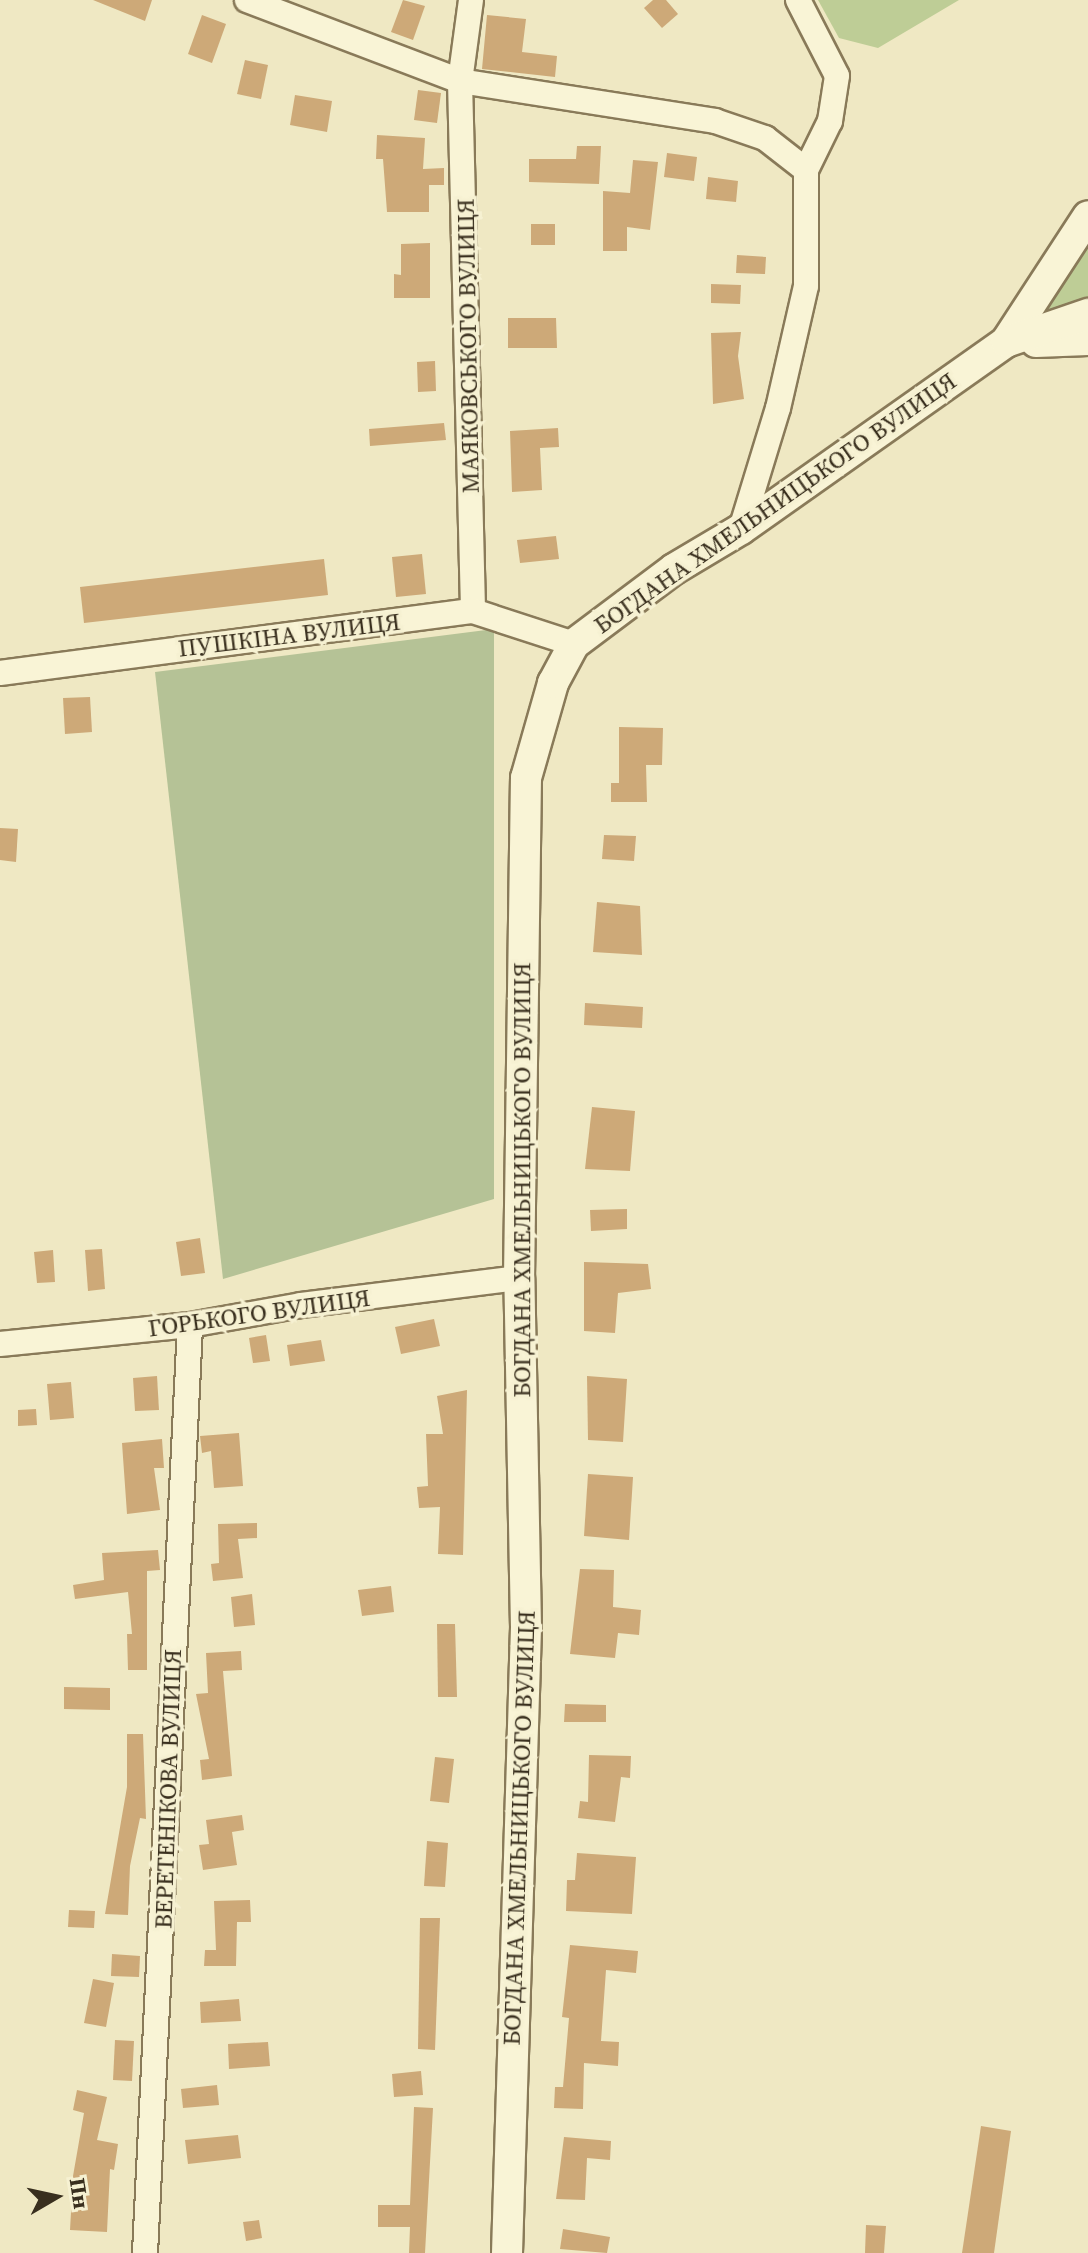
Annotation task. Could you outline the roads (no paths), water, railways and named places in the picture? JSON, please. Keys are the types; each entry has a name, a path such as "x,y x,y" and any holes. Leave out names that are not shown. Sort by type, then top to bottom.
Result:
{"street":[{"path":"247,0 460,81 715,121 765,138 806,170"},
{"name":"МАЯКОВСЬКОГО ВУЛИЦЯ","path":"471,0 460,81 473,611"},
{"path":"741,529 778,408 806,286 806,170 830,121 837,76 798,0"},
{"path":"1006,342 1088,216"},
{"path":"1006,342 1088,314"},
{"path":"1006,342 1088,340"},
{"name":"БОГДАНА ХМЕЛЬНИЦЬКОГО ВУЛИЦЯ","path":"507,2253 526,1627 519,1278 526,778 553,683 574,644 674,569 741,529 1006,342"},
{"name":"ПУШКІНА ВУЛИЦЯ","path":"0,673 473,611 574,644"},
{"name":"ГОРЬКОГО ВУЛИЦЯ","path":"0,1344 190,1325 519,1278"},
{"name":"ВЕРЕТЕНІКОВА ВУЛИЦЯ","path":"145,2253 190,1325"}]}
